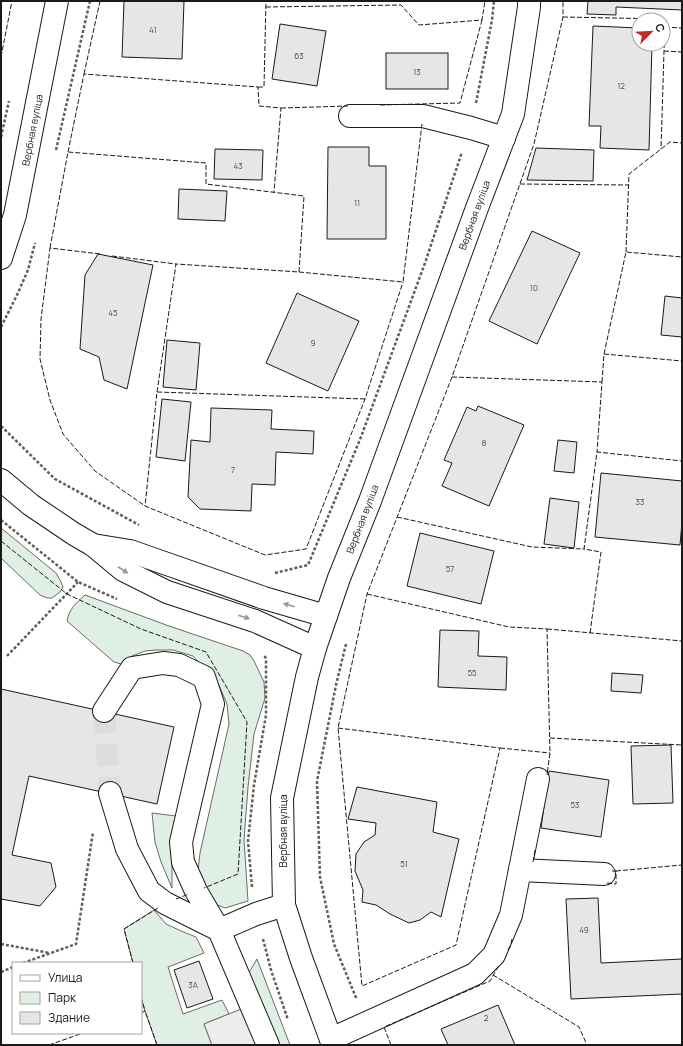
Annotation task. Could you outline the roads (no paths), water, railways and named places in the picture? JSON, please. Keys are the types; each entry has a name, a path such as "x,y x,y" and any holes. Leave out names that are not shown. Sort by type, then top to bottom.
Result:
{"street":[{"name":"Вербная вуліца","path":"1,258 15,215 57,1"},
{"name":"Вербная вуліца","path":"332,1042 301,958 284,905 282,798 315,648 339,578 370,501 513,114 529,1"},
{"path":"350,116 423,116 504,138"},
{"path":"1,480 31,505 93,546 123,570 167,592 255,621 315,648"},
{"path":"93,546 130,551 264,598 326,616"},
{"path":"104,711 132,668 163,663 180,665 204,677 213,704 182,842 183,862 196,891 220,930 268,1045"},
{"path":"332,1042 366,1022 475,974 494,955 511,915 538,779"},
{"path":"110,794 127,850 149,891 165,903 220,930"},
{"path":"520,870 604,874"},
{"path":"220,930 256,914 284,905"}],"tunnel":[{"path":"104,711 110,793"}]}
